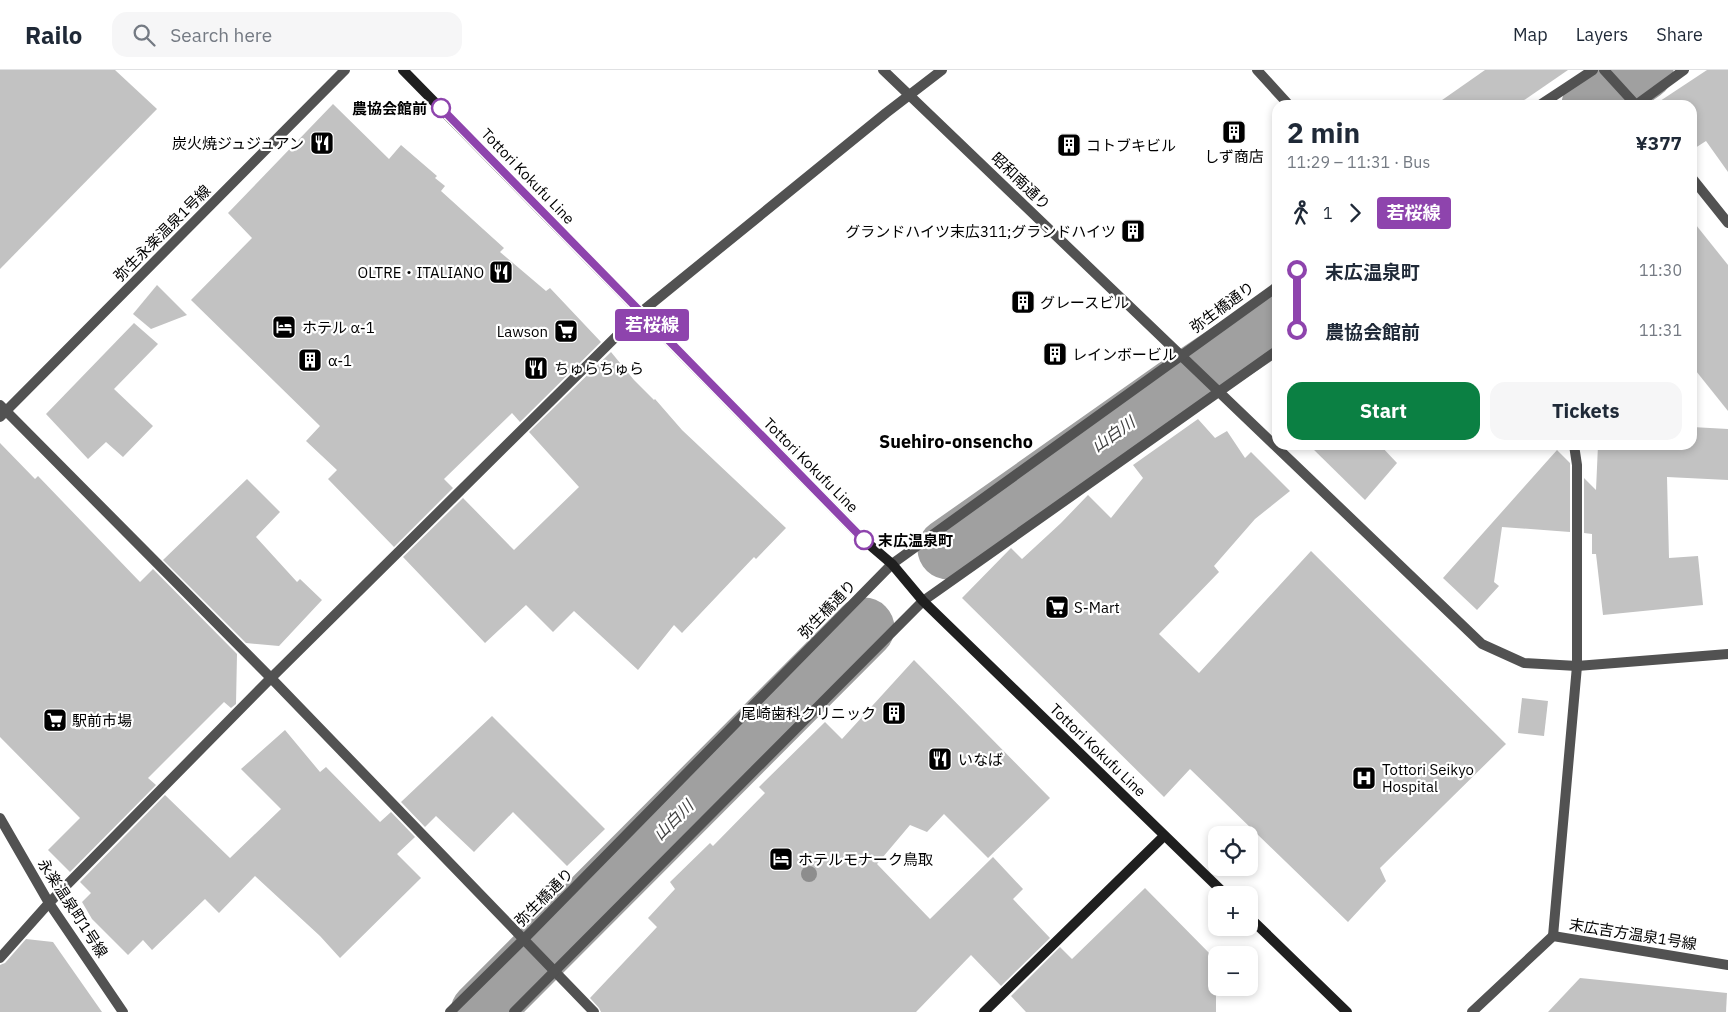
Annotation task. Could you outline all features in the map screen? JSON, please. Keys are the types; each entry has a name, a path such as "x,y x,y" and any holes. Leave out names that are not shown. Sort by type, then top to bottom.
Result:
{"main road":[{"name":"Tottori Kokufu Line","path":"403,70 864,540 892,564 923,601 1217,886"},
{"path":"984,1012 1164,836"},
{"path":"1258,926 1347,1012"}],"street":[{"name":"弥生永楽温泉1号線","path":"2,411 345,70"},
{"name":"昭和南通り","path":"883,70 1272,444"},
{"path":"0,958 49,904 271,678 640,313 942,70"},
{"path":"1257,70 1284,100"},
{"path":"1548,100 1593,70"},
{"path":"1604,70 1631,100"},
{"path":"1643,100 1684,70"},
{"path":"1697,184 1728,223"},
{"name":"弥生橋通り","path":"450,1012 892,564 1272,290"},
{"path":"514,1012 923,601 1272,354"},
{"path":"2,411 271,678 594,1012"},
{"name":"昭和南通り","path":"1279,450 1482,644 1524,663 1577,666 1728,654"},
{"path":"1553,936 1577,666 1577,465 1575,450"},
{"name":"永楽温泉町1号線","path":"0,818 49,904 123,1012"},
{"name":"末広吉方温泉1号線","path":"1472,1012 1553,936 1728,965"}],"building":[{"path":"0,70 115,70 157,109 0,269"},
{"path":"1485,70 1568,70 1524,100 1442,100"},
{"path":"1707,70 1728,70 1728,172 1706,141 1697,147 1697,100 1662,100"},
{"path":"333,104 389,159 401,145 437,176 435,178 445,186 441,191 504,248 500,252 546,291 550,288 601,342 520,422 512,413 444,479 453,488 394,547 328,479 337,470 306,441 320,426 191,300 252,238 228,213"},
{"path":"1697,226 1728,265 1728,411 1697,372"},
{"path":"157,285 187,315 151,329 133,314"},
{"path":"134,323 158,344 114,389 153,426 123,457 106,442 88,459 46,414"},
{"path":"611,352 634,380 655,399 682,430 786,528 756,559 754,557 682,633 674,625 638,670 574,611 553,632 526,605 485,643 403,557 463,498 514,550 579,487 529,432"},
{"path":"1198,419 1215,438 1227,431 1245,458 1251,452 1290,491 1255,519 1214,566 1219,572 1159,634 1199,673 1311,551 1506,744 1380,868 1386,881 1348,922 1258,835 1258,826 1249,826 1190,769 1164,797 962,598 1011,548 1022,559 1088,495 1111,518 1143,478 1133,465"},
{"path":"1697,427 1728,429 1728,480 1667,477 1669,558 1698,556 1703,605 1603,615 1596,554 1592,554 1592,534 1584,533 1584,478 1596,490 1598,450 1697,450"},
{"path":"0,443 35,479 38,476 140,582 153,569 237,654 236,704 231,708 224,702 148,778 156,785 70,872 48,850 80,818 0,737"},
{"path":"1314,450 1385,450 1397,463 1365,500"},
{"path":"1557,450 1570,463 1570,532 1502,527 1494,582 1499,586 1477,610 1443,578"},
{"path":"247,479 280,512 256,537 297,582 300,579 322,600 279,646 246,643 163,560"},
{"path":"914,660 1050,798 988,858 944,814 927,832 910,825 877,864 930,919 993,857 1023,889 1013,899 1050,938 1001,986 971,955 916,1012 601,1012 590,998 657,927 648,918 675,889 670,882 710,843 713,846 765,793 759,787 825,722 842,739"},
{"path":"1522,698 1548,701 1544,736 1518,733"},
{"path":"492,716 605,829 567,866 513,812 474,852 436,816 425,827 401,802"},
{"path":"285,730 320,772 326,767 380,822 391,812 415,837 397,854 421,878 340,958 320,936 255,876 219,913 205,899 152,950 143,940 128,955 92,919 82,902 91,893 80,882 165,795 230,858 281,809 241,769"},
{"path":"1145,888 1208,952 1208,996 1216,996 1216,1012 1026,1012 1011,996 1060,947 1072,959"},
{"path":"26,939 53,942 102,1012 0,1012 0,965 5,963"},
{"path":"1580,978 1727,993 1726,1012 1548,1012"}],"waterway":[{"name":"山白川","path":"1599,100 1643,70"},
{"name":"山白川","path":"948,549 1178,387 1272,324"},
{"name":"山白川","path":"481,1012 864,628"}],"bus line":[{"name":"若桜線","path":"441,108 864,540"}],"place":[{"name":"農協会館前","path":"441,108"},
{"name":"しず商店","path":"1234,132"},
{"name":"炭火焼ジュジュアン","path":"322,143"},
{"name":"コトブキビル","path":"1069,145"},
{"name":"グランドハイツ末広311;グランドハイツ","path":"1133,231"},
{"name":"OLTRE・ITALIANO","path":"501,272"},
{"name":"グレースビル","path":"1023,302"},
{"name":"ホテル α-1","path":"284,327"},
{"name":"Lawson","path":"566,331"},
{"name":"レインボービル","path":"1055,354"},
{"name":"α-1","path":"310,360"},
{"name":"ちゅらちゅら","path":"536,368"},
{"name":"末広温泉町","path":"864,540"},
{"name":"S-Mart","path":"1057,607"},
{"name":"尾崎歯科クリニック","path":"894,713"},
{"name":"駅前市場","path":"55,720"},
{"name":"いなば","path":"940,759"},
{"name":"Tottori Seikyo Hospital","path":"1364,778"},
{"name":"ホテルモナーク鳥取","path":"781,859"}],"district":[{"name":"Suehiro-onsencho","path":"956,441"}]}
